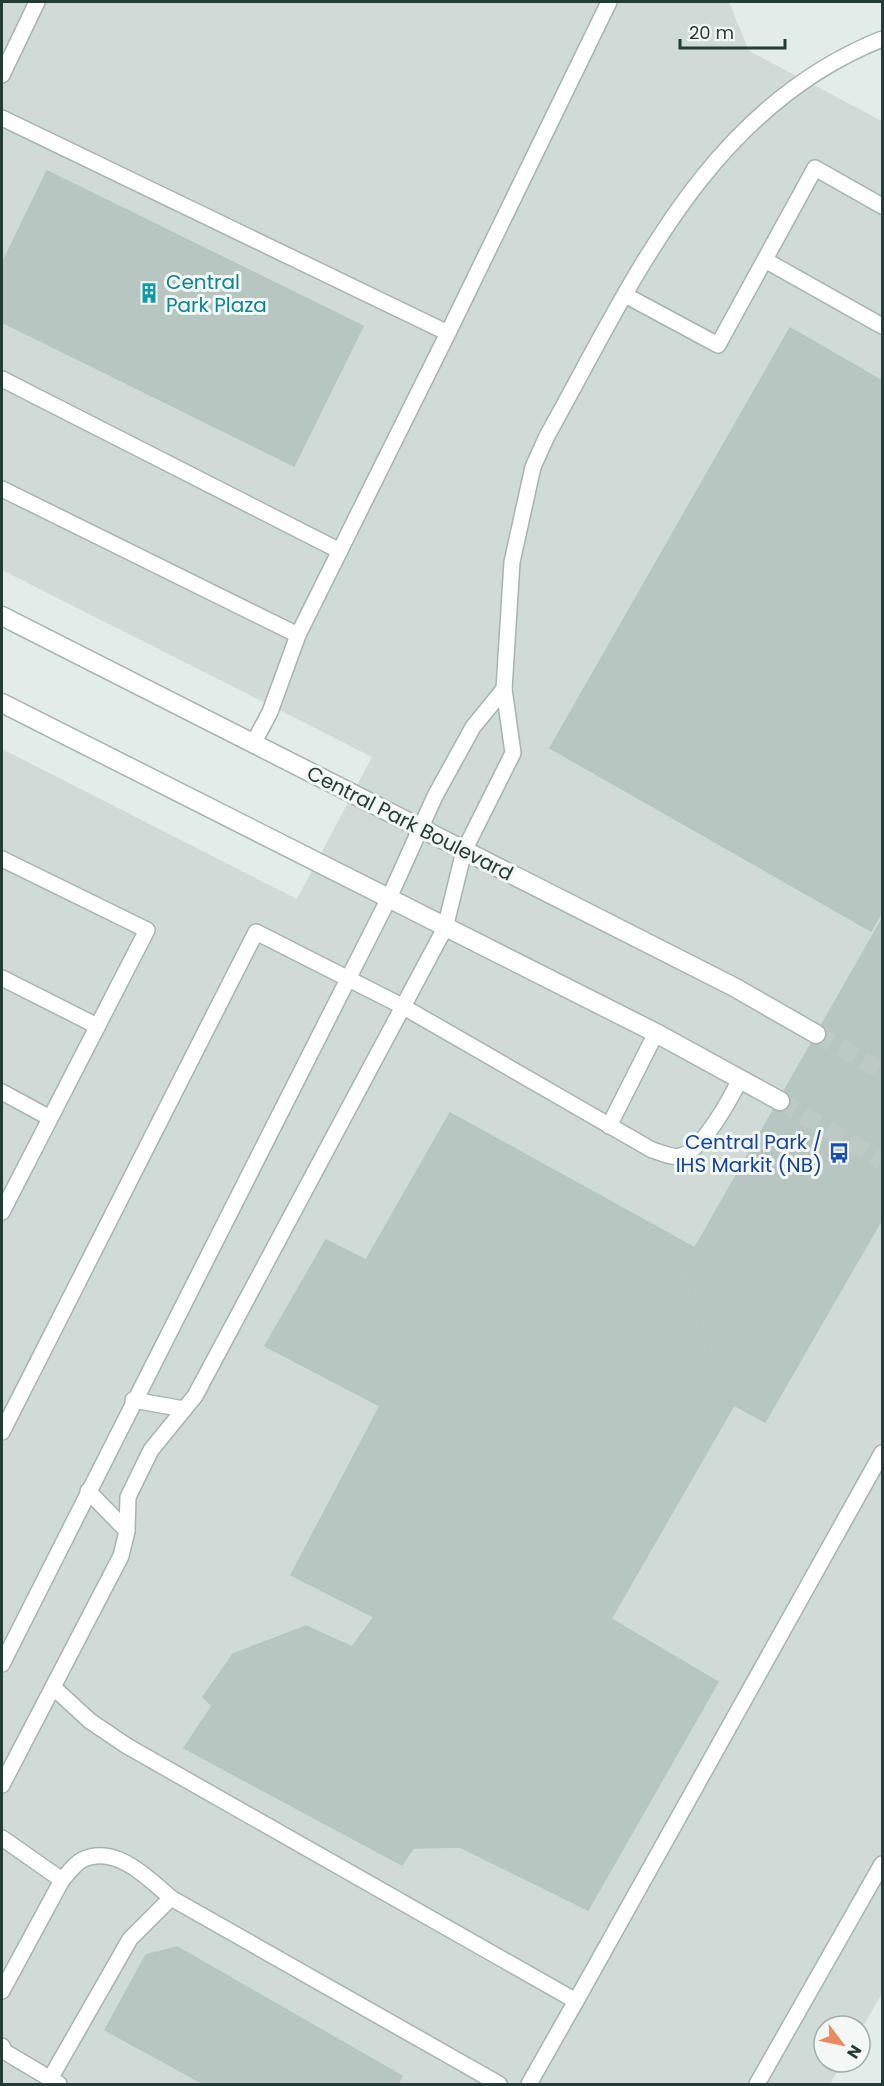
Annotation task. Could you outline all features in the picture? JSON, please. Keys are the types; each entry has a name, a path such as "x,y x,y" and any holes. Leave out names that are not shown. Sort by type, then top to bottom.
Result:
{"street":[{"name":"Central Park Boulevard","path":"2,616 724,982 816,1034"},
{"path":"2,703 656,1034 780,1101"}],"lane":[{"path":"2,75 37,2"},
{"path":"253,744 270,712 298,635 609,2"},
{"path":"2,1785 121,1556 127,1531 128,1497 151,1450 195,1396 445,928 464,850 513,753 504,689 512,562 533,467 547,436 671,216 726,147 751,123 819,72 882,39"},
{"path":"2,118 448,333"},
{"path":"625,295 718,345 815,168 882,206"},
{"path":"765,260 882,326"},
{"path":"2,379 340,550"},
{"path":"2,489 298,635"},
{"path":"2,1664 133,1400 389,898 420,828 473,727 504,689"},
{"path":"2,859 147,930 2,1212"},
{"path":"2,1432 256,932 402,1006 652,1150 678,1157 691,1153 728,1104 740,1079"},
{"path":"2,978 98,1026"},
{"path":"609,1126 656,1034"},
{"path":"2,1092 50,1118"},
{"path":"133,1400 184,1409"},
{"path":"529,2085 882,1453"},
{"path":"88,1491 127,1531"},
{"path":"53,1687 90,1721 127,1746 576,2001"},
{"path":"2,1838 62,1880"},
{"path":"2,1991 62,1880 79,1861 93,1856 110,1856 142,1874 171,1898 499,2085"},
{"path":"757,2085 882,1864"},
{"path":"2,2046 5,2052 55,2082 129,1939 171,1898"}],"shaded area":[{"path":"2,2 729,2 749,51 882,121 882,1993 870,2014 812,2014 812,2074 836,2074 830,2084 2,2084 2,749 297,899 372,757 2,570"}],"building":[{"name":"Central Park Plaza","path":"47,171 363,326 294,466 2,322 2,264"},
{"path":"790,328 882,381 882,911 871,931 550,748"},
{"path":"882,919 882,1219 765,1422 723,1399 684,1267"},
{"path":"450,1113 695,1248 684,1267 723,1399 734,1405 611,1619 718,1682 588,1910 460,1847 413,1848 402,1865 184,1748 212,1706 203,1697 233,1654 306,1626 352,1647 374,1617 291,1575 380,1406 265,1346 326,1240 366,1260"},
{"path":"177,1947 402,2076 398,2084 204,2084 105,2030 146,1955"}],"tunnel":[{"path":"816,1034 882,1071"},
{"path":"780,1101 882,1161"}],"place":[{"name":"Central Park Plaza","path":"149,293"},
{"name":"Central Park / IHS Markit (NB)","path":"839,1153"}]}
